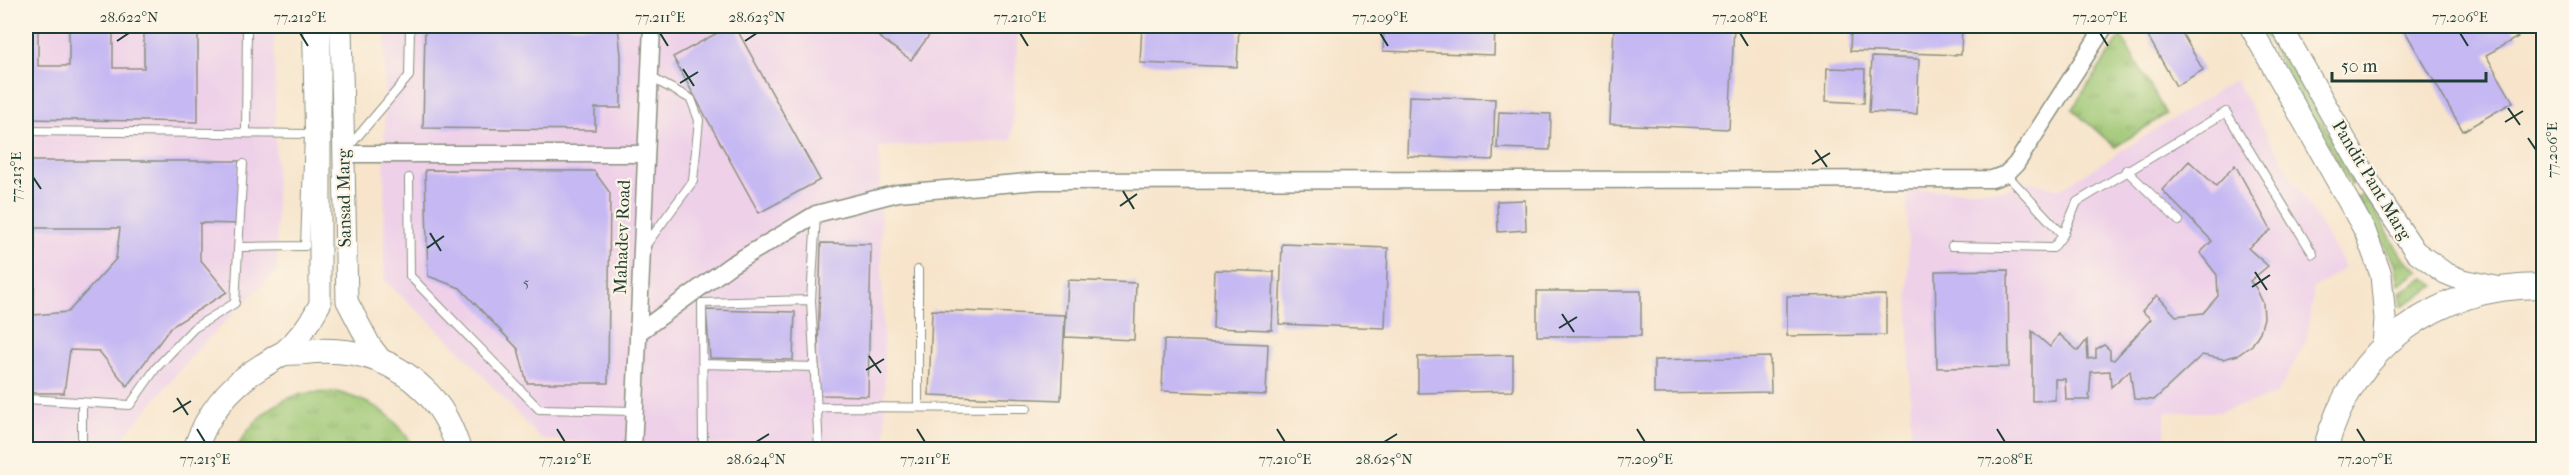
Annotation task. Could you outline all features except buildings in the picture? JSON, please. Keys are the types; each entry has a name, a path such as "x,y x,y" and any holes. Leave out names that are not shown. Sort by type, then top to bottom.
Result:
{"main road":[{"path":"2308,450 2327,439 2352,385 2384,346 2404,329 2442,306 2475,293 2501,288 2544,286"},
{"path":"177,450 240,382 281,354 323,350 343,351 382,361 404,373 423,388 439,407 452,428 459,450"},
{"path":"195,450 204,427 218,404"}],"street":[{"name":"Sansad Marg","path":"281,354 297,340 310,323 320,304 320,26"},
{"name":"Sansad Marg","path":"340,26 347,301 370,345 382,361"},
{"name":"Mahadev Road","path":"633,450 652,26"},
{"path":"638,333 731,265 816,214 898,193 1039,181 1992,178 2006,174 2016,164 2105,26"},
{"name":"Pandit Pant Marg","path":"2250,26 2365,231 2381,275 2385,319 2384,346"},
{"name":"Pandit Pant Marg","path":"2281,26 2371,185 2415,251 2445,273 2462,280 2501,288"},
{"path":"343,154 645,154"},
{"path":"2348,198 2371,185"}],"lane":[{"path":"246,133 247,26"},
{"path":"238,247 305,246 309,134 307,26"},
{"path":"343,154 409,76 410,26"},
{"path":"641,251 693,181 699,120 691,99 650,77"},
{"path":"1952,246 2053,248 2062,235 2077,202 2126,170 2226,112 2313,254"},
{"path":"26,131 309,134"},
{"path":"26,399 130,405 156,368 194,328 235,303 243,164"},
{"path":"2126,170 2179,221"},
{"path":"2006,174 2062,235"},
{"path":"409,178 410,276 490,360 539,409 634,411"},
{"path":"816,214 811,300 819,450"},
{"path":"918,270 918,407"},
{"path":"703,450 702,303 811,300"},
{"path":"703,364 815,367"},
{"path":"82,402 82,450"},
{"path":"817,407 1027,408"}],"shaded area":[{"path":"26,26 274,26 277,271 202,344 113,449 26,449"},
{"path":"385,26 1018,26 1012,140 879,147 886,442 676,445 541,440 458,348 384,280"},
{"path":"2235,80 2345,267 2314,288 2306,341 2277,395 2218,412 2165,412 2165,447 1911,441 1907,190 2005,190 2022,180 2060,189"}],"green space":[{"path":"2259,26 2266,26 2357,182 2351,185"},
{"path":"2121,36 2166,114 2115,147 2072,109"},
{"path":"2365,194 2402,257 2420,271 2399,284 2395,262 2357,198"},
{"path":"2425,278 2436,286 2402,306 2400,292"},
{"path":"337,392 364,401 383,412 399,426 416,449 236,449 255,422 282,401 303,394"}]}
